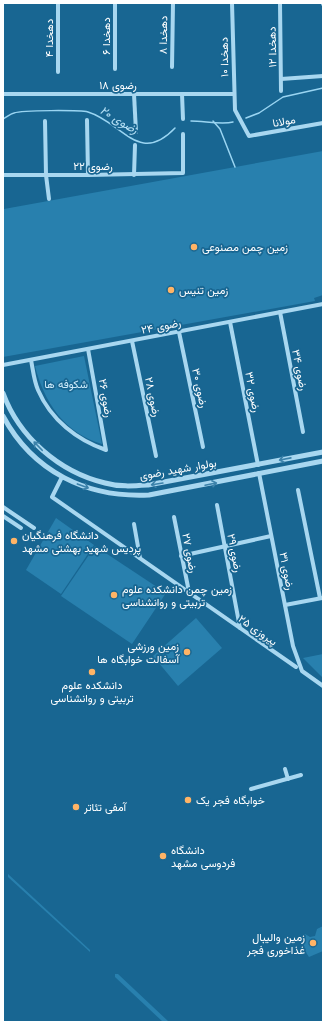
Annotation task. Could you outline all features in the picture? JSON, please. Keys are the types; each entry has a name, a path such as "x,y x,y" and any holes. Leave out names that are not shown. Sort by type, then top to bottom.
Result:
{"street":[{"name":"دهخدا ۴","path":"58,3 58,72"},
{"name":"دهخدا ۶","path":"115,3 115,69"},
{"name":"دهخدا ۸","path":"172,67 173,3"},
{"name":"دهخدا ۱۰","path":"232,3 233,94 235,110 249,136"},
{"name":"دهخدا ۱۲","path":"280,3 281,91"},
{"path":"281,79 323,76"},
{"name":"رضوی ۱۸","path":"3,94 233,94"},
{"path":"134,94 136,132"},
{"path":"182,94 183,119"},
{"path":"87,120 88,175"},
{"path":"45,121 46,175 49,200"},
{"name":"مولانا","path":"249,136 323,123"},
{"name":"رضوی ۲۲","path":"3,175 134,175 182,173 183,134"},
{"path":"134,175 135,145"},
{"name":"رضوی ۲۴","path":"3,365 323,304"},
{"name":"رضوی ۳۴","path":"280,312 303,432"},
{"name":"رضوی ۳۲","path":"230,322 258,464"},
{"name":"رضوی ۳۰","path":"179,332 203,447"},
{"name":"رضوی ۲۸","path":"132,341 156,456"},
{"name":"رضوی ۲۶","path":"31,360 38,390 52,413 69,431 88,443 106,450 88,349"},
{"name":"بولوار شهید رضوی","path":"3,393 15,418 27,434 45,453 67,468 105,483 126,486 148,485 323,452"},
{"name":"بولوار شهید رضوی","path":"3,416 19,441 39,461 62,477 103,493 126,496 165,493 323,460"},
{"path":"258,464 259,473"},
{"name":"رضوی ۳۱","path":"259,473 293,646 302,671 323,686"},
{"name":"پیروزی ۲۵","path":"62,477 52,497 296,668"},
{"path":"285,605 322,598 298,490"},
{"name":"رضوی ۲۹","path":"216,505 240,628"},
{"path":"3,507 34,528"},
{"path":"3,516 21,528"},
{"name":"رضوی ۲۷","path":"174,517 189,593"},
{"path":"134,524 140,558"},
{"path":"182,556 271,536"},
{"path":"284,769 288,779"},
{"path":"251,789 301,775"}],"green space":[{"path":"323,151 323,295 314,298 315,301 3,357 4,209"},
{"name":"شکوفه ها","path":"84,356 102,444 89,439 66,424 50,404 35,366"},
{"path":"56,518 94,545 61,594 26,570"},
{"name":"زمین چمن دانشکده علوم تربیتی و روانشناسی","path":"95,546 166,593 132,644 61,596"},
{"name":"زمین ورزشی آسفالت خوابگاه ها","path":"196,618 222,648 178,686 153,656"},
{"path":"323,654 323,678 303,658"},
{"path":"8,874 90,950 90,952 8,877"},
{"name":"زمین والیبال غذاخوری فجر","path":"323,926 323,951 309,957 303,948 304,945 301,938 296,938 305,934 310,937 315,936 317,929"},
{"path":"115,974 118,974 169,1022 163,1022 115,977"}],"waterway":[{"path":"246,118 259,113 283,97 323,88"},
{"name":"رضوی ۲۰","path":"3,119 14,113 28,111 83,111 100,117 131,138 141,142 151,143 162,139 175,128"},
{"path":"191,121 218,123 233,122"},
{"path":"213,121 220,129 235,167"}],"place":[{"name":"زمین چمن مصنوعی","path":"194,247"},
{"name":"زمین تنیس","path":"171,290"},
{"name":"دانشگاه فرهنگیان پردیس شهید بهشتی مشهد","path":"14,541"},
{"name":"زمین چمن دانشکده علوم تربیتی و روانشناسی","path":"114,595"},
{"name":"زمین ورزشی آسفالت خوابگاه ها","path":"187,652"},
{"name":"دانشکده علوم تربیتی و روانشناسی","path":"92,672"},
{"name":"خوابگاه فجر یک","path":"188,800"},
{"name":"آمفی تئاتر","path":"76,807"},
{"name":"دانشگاه فردوسی مشهد","path":"163,856"},
{"name":"زمین والیبال غذاخوری فجر","path":"313,943"}]}
